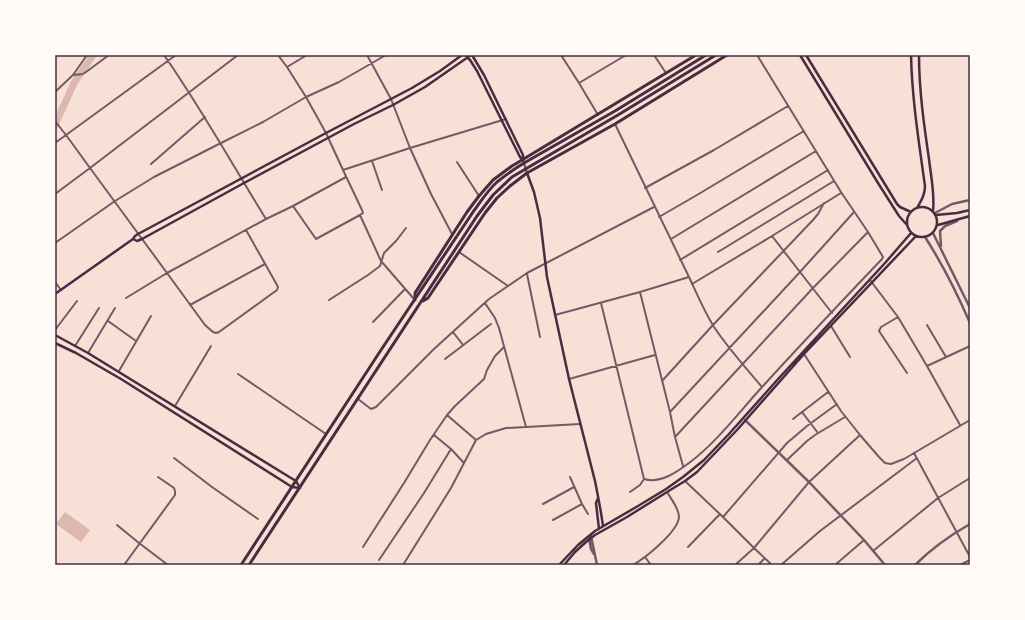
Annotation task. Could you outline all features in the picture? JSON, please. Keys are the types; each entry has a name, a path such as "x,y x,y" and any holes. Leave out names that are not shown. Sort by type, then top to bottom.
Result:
{"main road":[{"path":"55,294 133,239 134,236 412,88 430,78 462,55"},
{"path":"133,239 138,241 142,239 244,183 393,105 425,87 466,56 471,55 484,75 523,155 523,160"},
{"path":"415,300 415,293 452,235 479,196 493,180 512,166 696,55"},
{"path":"241,565 484,196 496,183 512,170 615,111 706,55"},
{"path":"249,565 477,216 493,195 507,182 534,164 716,55"},
{"path":"422,302 428,298 485,213 497,198 510,186 528,173 614,124 727,55"},
{"path":"800,55 899,216 912,233 916,236 925,237 933,233 938,225 938,221 935,213 934,194 921,96 919,77 920,55"},
{"path":"806,55 897,204 911,212"},
{"path":"907,225 907,220 911,212 917,208 925,192 912,82 911,55"},
{"path":"466,56 477,71 520,157 523,160"},
{"path":"528,173 540,218 547,277 555,315 569,379 600,502 604,530"},
{"path":"917,208 926,207 935,213 957,213 970,210"},
{"path":"938,225 970,216"},
{"path":"559,565 574,549 590,537 627,518 697,472 831,326 912,233"},
{"path":"564,565 599,528 638,506 683,477 704,460 745,419 779,378 916,236"},
{"path":"55,335 119,371 296,481 300,488"},
{"path":"55,343 121,379 292,487 300,488"},
{"path":"598,498 596,503 600,532"}],"street":[{"path":"55,92 75,75 87,55"},
{"path":"75,75 83,74 109,55"},
{"path":"164,55 190,92 266,219"},
{"path":"55,143 176,55"},
{"path":"55,194 238,55"},
{"path":"278,55 306,97 329,138 363,213 316,239 293,206"},
{"path":"287,67 308,55"},
{"path":"366,55 393,105 424,179 452,235"},
{"path":"55,243 115,201 154,177 263,122 306,97 339,82 386,55"},
{"path":"562,55 598,115"},
{"path":"579,83 626,55"},
{"path":"654,55 666,73"},
{"path":"644,479 651,481 670,475 701,453 883,257 834,181 757,55"},
{"path":"645,188 708,154 789,106"},
{"path":"150,164 205,117"},
{"path":"344,170 506,119"},
{"path":"55,121 190,305 210,330 216,333 278,288 246,230"},
{"path":"614,124 671,239 701,304 713,325 762,387"},
{"path":"660,217 804,131"},
{"path":"671,239 816,151"},
{"path":"523,160 528,173"},
{"path":"372,161 382,190"},
{"path":"457,162 479,196"},
{"path":"680,260 828,170"},
{"path":"126,298 167,273 346,177"},
{"path":"718,252 834,181"},
{"path":"692,284 841,192"},
{"path":"935,213 952,204 970,200"},
{"path":"662,381 813,220 824,203"},
{"path":"358,399 371,409 376,407 411,371 485,302 527,273 654,206"},
{"path":"670,412 854,212"},
{"path":"360,215 381,261 415,300"},
{"path":"941,247 940,231 942,228 966,216"},
{"path":"328,300 380,266 384,253 406,228"},
{"path":"675,437 813,288 868,232"},
{"path":"933,233 970,308"},
{"path":"772,236 783,252 832,312"},
{"path":"925,237 950,279 970,323"},
{"path":"459,252 508,286"},
{"path":"190,305 265,264"},
{"path":"527,273 540,337"},
{"path":"555,315 689,278"},
{"path":"871,281 898,317 960,425"},
{"path":"55,282 61,290"},
{"path":"372,322 405,289"},
{"path":"640,292 683,466"},
{"path":"55,330 77,301"},
{"path":"485,302 497,321 526,427"},
{"path":"601,303 644,479 640,485 630,492"},
{"path":"75,346 99,308"},
{"path":"88,353 115,308"},
{"path":"119,371 151,316"},
{"path":"898,317 881,327 880,331 907,372"},
{"path":"108,321 136,341"},
{"path":"445,359 491,324"},
{"path":"927,325 946,357"},
{"path":"831,326 850,358"},
{"path":"453,332 463,345"},
{"path":"175,406 211,346"},
{"path":"927,366 970,346"},
{"path":"363,547 447,416 455,406 484,379 495,356 504,347"},
{"path":"804,354 845,416 885,463 894,464 970,420"},
{"path":"569,379 655,355"},
{"path":"238,374 326,434"},
{"path":"793,419 828,391"},
{"path":"723,517 779,452 796,435 837,404"},
{"path":"802,412 818,433"},
{"path":"447,416 476,440"},
{"path":"787,460 807,441 845,416"},
{"path":"745,419 809,482 864,540 885,565"},
{"path":"403,565 447,494 476,440 486,434 506,428 580,424"},
{"path":"434,435 451,449 464,463"},
{"path":"735,565 754,548 809,482 860,435"},
{"path":"380,560 451,449"},
{"path":"914,453 970,557"},
{"path":"174,458 258,520"},
{"path":"781,565 840,515 917,458"},
{"path":"124,565 175,495 174,488 158,477"},
{"path":"570,477 588,514"},
{"path":"873,550 938,498 970,478"},
{"path":"685,481 772,565"},
{"path":"543,504 574,487"},
{"path":"633,565 661,543 678,522 678,514 667,492"},
{"path":"553,520 582,504"},
{"path":"688,547 720,514"},
{"path":"915,565 935,546 970,524"},
{"path":"117,525 168,565"},
{"path":"590,537 597,565"},
{"path":"835,565 864,540"},
{"path":"645,557 651,565"},
{"path":"758,565 765,558"},
{"path":"960,565 970,560"}],"shaded area":[{"path":"65,512 90,530 81,542 56,524"}],"waterway":[{"path":"55,125 74,83 93,55"}]}
